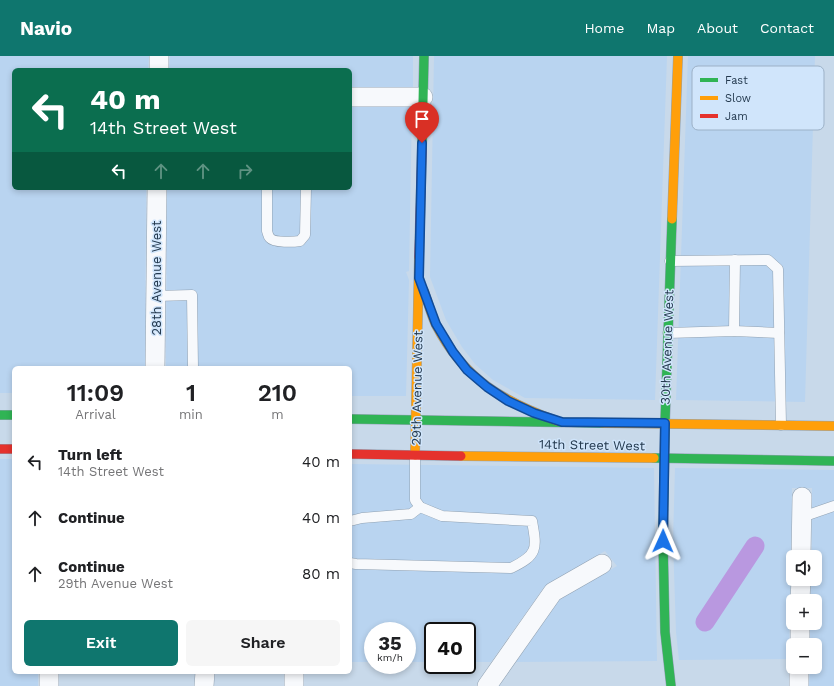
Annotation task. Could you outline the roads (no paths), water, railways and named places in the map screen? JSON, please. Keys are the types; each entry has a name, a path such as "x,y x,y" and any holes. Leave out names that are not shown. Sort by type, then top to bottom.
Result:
{"street":[{"path":"159,56 159,68"},
{"name":"29th Avenue West","path":"416,455 424,56"},
{"name":"30th Avenue West","path":"670,686 665,632 663,541 670,261 678,56"},
{"path":"352,97 423,97"},
{"name":"28th Avenue West","path":"155,366 157,190"},
{"path":"419,278 436,324 453,352 467,370 487,387 508,401 534,413 562,422"},
{"path":"0,414 12,415"},
{"name":"14th Street West","path":"352,419 834,426"},
{"path":"0,449 12,449"},
{"name":"14th Street West","path":"352,454 834,461"},
{"path":"801,550 802,497"},
{"path":"487,686 553,592 602,564"},
{"path":"49,674 49,686"},
{"path":"204,686 205,674"},
{"path":"294,674 294,686"},
{"path":"799,674 799,686"}],"lane":[{"path":"267,190 267,232 269,237 272,240 292,242 300,241 305,235 306,190"},
{"path":"734,331 735,260"},
{"path":"670,261 768,260 778,270 781,425"},
{"path":"156,296 192,295 193,366"},
{"path":"668,333 734,331 779,333"},
{"path":"352,563 511,568 525,561 533,554 535,540 532,521 442,516 420,506 415,500 416,455"},
{"path":"352,520 362,518 410,514 420,506"},
{"path":"802,517 834,506"}],"waterway":[{"path":"705,622 755,546"}]}
